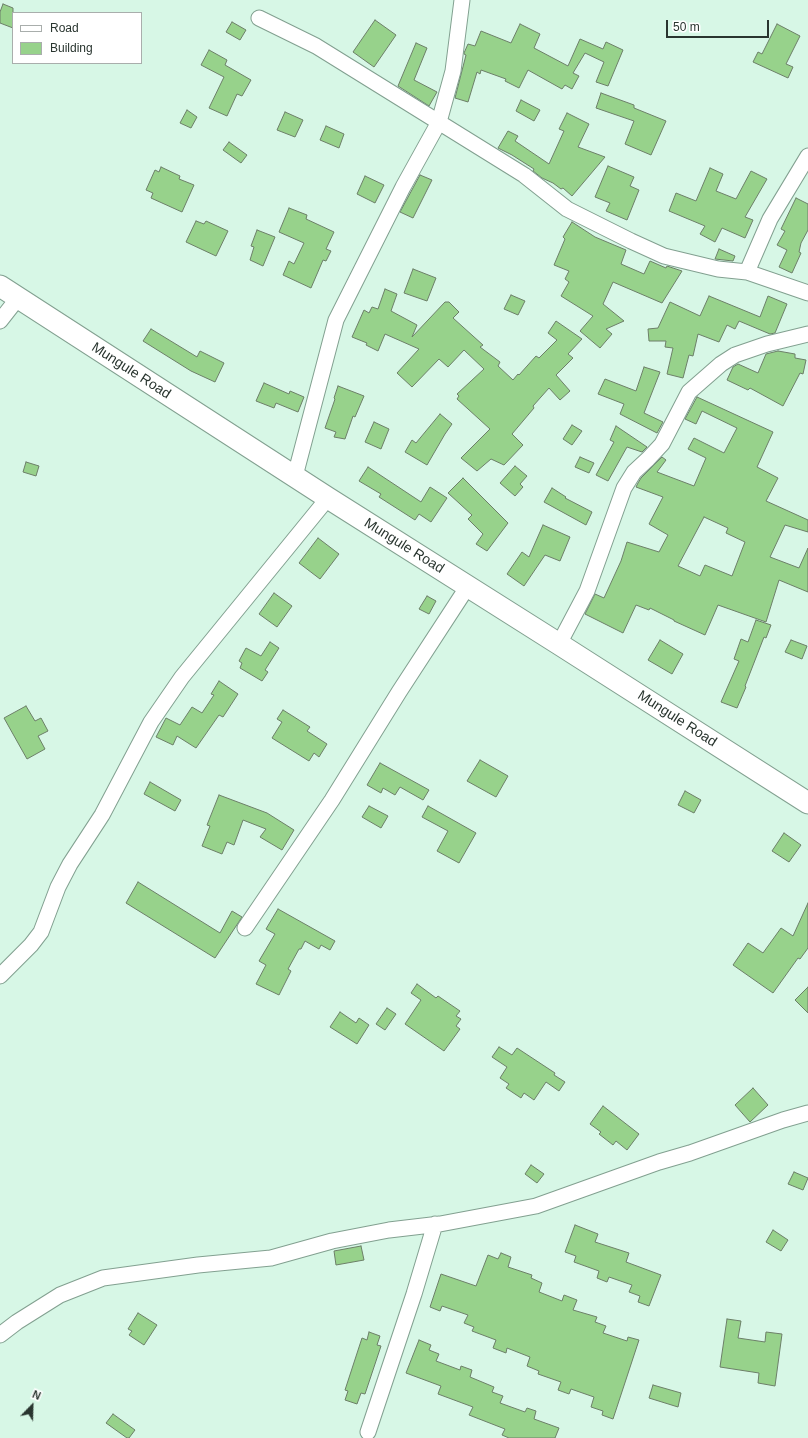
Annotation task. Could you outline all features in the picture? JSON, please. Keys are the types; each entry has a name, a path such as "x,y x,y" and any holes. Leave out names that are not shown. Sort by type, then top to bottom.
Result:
{"street":[{"path":"295,476 336,320 403,187 439,122 453,71 462,0"},
{"path":"259,18 316,46 524,175 567,208 631,241 664,256 718,269 747,272 808,293"},
{"path":"747,272 770,219 808,156"},
{"name":"Mungule Road","path":"0,286 328,498 808,803"},
{"path":"0,320 18,298"},
{"path":"559,644 587,591 624,488 634,472 662,444 689,392 721,364 735,355 767,344 808,334"},
{"path":"0,976 41,932 58,887 70,864 102,815 151,722 178,684 328,498"},
{"path":"245,928 332,800 399,692 468,586"},
{"path":"0,1335 17,1322 60,1295 103,1278 198,1265 271,1258 332,1240 536,1206 659,1162 808,1113"},
{"path":"368,1432 414,1294 434,1224"}],"building":[{"path":"3,4 13,8 12,28 0,23 0,12"},
{"path":"375,20 396,35 374,67 353,52"},
{"path":"232,22 246,30 240,40 226,32"},
{"path":"520,24 540,34 534,48 568,66 580,39 603,49 606,42 623,50 608,86 596,82 604,62 585,53 573,73 579,76 572,89 565,85 562,89 528,70 519,88 505,81 506,79 481,70 480,74 477,72 468,102 455,98 466,55 464,53 468,44 475,46 481,31 511,43"},
{"path":"777,24 800,36 786,64 793,67 788,78 753,62 758,52 762,54"},
{"path":"416,43 427,48 414,80 437,92 429,106 398,86"},
{"path":"209,50 227,60 225,65 251,80 242,96 237,94 227,116 209,108 224,77 201,65"},
{"path":"601,93 634,105 634,108 666,121 651,155 625,144 634,121 596,108"},
{"path":"521,100 540,110 534,121 516,111"},
{"path":"187,110 197,117 191,128 180,123"},
{"path":"285,112 303,120 295,137 277,130"},
{"path":"567,113 589,124 578,147 605,157 572,196 563,188 561,189 542,178 533,171 534,169 498,148 508,131 518,136 515,141 549,164 564,131 559,129"},
{"path":"326,126 344,134 339,148 320,140"},
{"path":"229,142 247,155 241,163 223,150"},
{"path":"608,166 634,177 630,186 639,190 627,220 606,211 610,203 595,197"},
{"path":"161,167 180,176 179,179 194,185 182,212 151,198 153,193 146,190 155,170 159,172"},
{"path":"710,168 723,174 716,191 736,199 751,171 767,179 745,217 753,220 745,238 722,228 715,242 700,234 705,226 669,211 676,193 696,201"},
{"path":"420,175 432,180 413,218 400,212"},
{"path":"365,176 384,185 375,203 357,194"},
{"path":"796,198 808,204 808,230 801,243 799,252 801,253 792,273 779,267 787,250 777,245 785,231 781,229"},
{"path":"289,208 307,215 306,219 334,232 326,249 331,251 326,261 323,260 311,288 283,275 289,261 294,264 304,243 279,232"},
{"path":"196,221 204,224 206,221 228,231 216,256 186,242"},
{"path":"572,222 595,237 626,250 621,264 644,274 650,261 666,268 667,266 682,271 662,303 613,282 603,304 624,321 606,329 612,334 600,348 580,331 593,316 561,296 569,282 565,279 569,271 554,265 565,239 563,237"},
{"path":"257,230 275,237 263,266 250,260 254,247 251,246"},
{"path":"719,249 735,256 733,261 715,259"},
{"path":"413,269 436,278 427,301 404,293"},
{"path":"385,289 397,294 391,311 417,325 412,337 445,302 449,302 459,312 453,318 483,345 480,347 500,362 498,366 513,380 536,356 539,358 557,340 548,333 556,321 582,339 568,354 573,358 556,375 570,391 560,400 549,388 512,434 523,445 504,465 491,459 477,471 461,458 490,429 457,399 459,396 457,394 484,369 464,350 448,367 439,359 412,387 397,373 419,349 385,334 378,351 366,345 367,343 352,337 364,310 369,313 372,307 378,309"},
{"path":"511,295 525,301 518,315 504,309"},
{"path":"709,296 760,317 768,296 787,304 775,333 770,334 739,321 735,329 727,325 719,342 698,334 693,356 689,355 683,378 667,374 673,348 665,347 666,341 649,341 648,329 658,328 670,302 700,316"},
{"path":"151,329 197,357 200,351 224,363 215,382 191,371 143,341"},
{"path":"778,351 795,354 795,358 806,360 803,374 800,373 783,406 750,388 748,390 727,380 733,367 738,364 758,373 766,354"},
{"path":"644,367 660,372 644,413 663,422 657,433 620,414 624,404 598,394 605,379 636,391"},
{"path":"264,383 289,394 290,391 304,397 298,412 276,403 274,408 256,401"},
{"path":"338,386 364,396 355,417 353,416 345,439 334,437 336,432 325,428"},
{"path":"697,397 773,432 757,467 778,478 766,501 808,520 808,532 785,525 770,557 799,568 808,548 808,592 779,580 766,622 718,605 705,635 650,608 649,610 636,605 623,633 585,614 595,594 604,598 621,561 627,542 659,552 668,535 649,524 663,497 636,487 638,483 662,457 666,460 657,472 694,486 706,458 688,449 694,438 724,453 737,428 702,411 696,424 685,419","holes":["704,517 728,528 726,533 745,542 732,576 705,565 700,576 678,566"]},
{"path":"440,414 452,424 427,465 405,452 412,440 416,443"},
{"path":"374,422 389,429 381,449 365,442"},
{"path":"572,425 582,431 572,445 563,439"},
{"path":"616,426 647,447 642,452 627,447 608,481 596,475 614,442 610,440"},
{"path":"580,457 594,463 589,473 575,467"},
{"path":"26,462 39,466 36,476 23,472"},
{"path":"515,466 527,476 520,484 523,487 515,496 500,483"},
{"path":"368,467 421,502 430,487 447,498 431,522 419,514 415,520 379,497 381,494 359,481"},
{"path":"463,478 508,523 487,551 476,544 483,534 468,519 472,515 448,493"},
{"path":"552,488 566,497 565,498 592,512 586,525 544,502"},
{"path":"543,525 570,537 560,561 545,555 524,586 507,574 522,552 529,557"},
{"path":"318,538 339,554 320,579 299,563"},
{"path":"274,593 292,606 277,627 259,614"},
{"path":"427,596 436,601 429,614 419,609"},
{"path":"756,620 771,625 766,638 764,637 737,708 721,702 739,661 734,659 741,639 748,642"},
{"path":"660,640 683,654 672,674 648,660"},
{"path":"791,640 807,646 802,659 785,652"},
{"path":"270,642 279,648 265,670 268,672 262,681 240,668 242,663 239,661 246,648 261,656"},
{"path":"219,681 238,694 223,717 219,715 196,748 177,736 173,745 156,737 166,718 180,725 192,707 202,713 214,695 211,694"},
{"path":"26,706 35,721 41,718 48,731 38,736 45,749 27,759 4,718"},
{"path":"283,710 310,727 307,731 327,744 319,757 314,753 309,761 272,738 282,722 277,719"},
{"path":"480,760 508,776 496,797 467,781"},
{"path":"380,763 429,790 423,800 400,787 395,795 383,788 381,793 367,785"},
{"path":"150,782 181,800 175,811 144,794"},
{"path":"685,791 701,800 694,813 678,805"},
{"path":"219,795 267,813 294,830 282,850 260,837 266,829 243,820 234,845 227,842 222,854 202,846 210,826 207,825"},
{"path":"369,806 388,816 381,828 362,817"},
{"path":"428,806 476,833 459,863 437,851 448,831 422,817"},
{"path":"784,833 801,845 789,862 772,851"},
{"path":"138,882 220,933 232,911 242,917 215,958 126,903"},
{"path":"808,903 808,948 800,959 798,958 773,993 733,965 748,943 763,953 781,928 793,936"},
{"path":"278,909 335,941 330,950 321,945 319,949 305,941 288,969 291,971 279,995 256,984 266,965 259,961 275,934 266,929"},
{"path":"417,984 436,998 438,996 460,1011 456,1016 461,1019 456,1026 460,1029 444,1051 405,1024 421,1000 411,993"},
{"path":"808,987 808,1013 795,1000"},
{"path":"387,1008 396,1014 385,1030 376,1024"},
{"path":"340,1012 356,1023 359,1018 369,1025 357,1044 330,1027"},
{"path":"499,1047 512,1055 517,1048 555,1073 554,1075 565,1082 559,1091 546,1082 534,1100 524,1093 521,1098 506,1088 509,1084 500,1078 507,1067 492,1057"},
{"path":"753,1088 768,1105 750,1122 735,1105"},
{"path":"603,1106 639,1134 627,1150 616,1141 613,1145 599,1134 601,1132 590,1124"},
{"path":"531,1165 544,1174 537,1183 525,1174"},
{"path":"794,1172 808,1178 803,1190 788,1184"},
{"path":"575,1225 598,1234 595,1242 629,1253 626,1262 661,1275 649,1306 638,1302 640,1296 629,1292 632,1285 609,1277 607,1282 597,1278 599,1271 574,1262 576,1256 565,1252"},
{"path":"773,1230 788,1240 781,1251 766,1242"},
{"path":"361,1246 364,1260 336,1265 334,1251"},
{"path":"501,1253 511,1257 508,1267 532,1275 531,1278 542,1283 539,1292 562,1301 564,1295 577,1300 573,1310 597,1317 595,1322 606,1326 603,1333 627,1341 628,1337 639,1340 613,1419 602,1415 603,1411 591,1407 594,1397 571,1389 569,1394 558,1390 561,1382 538,1374 539,1371 527,1366 530,1357 507,1348 506,1353 493,1348 496,1340 472,1331 474,1327 464,1323 468,1315 442,1306 440,1311 430,1307 441,1274 476,1286 488,1255 498,1259"},
{"path":"138,1313 157,1325 144,1345 129,1335 132,1331 128,1329"},
{"path":"727,1319 741,1321 738,1338 765,1342 766,1332 782,1334 775,1386 758,1383 759,1373 720,1367"},
{"path":"369,1332 380,1336 377,1345 381,1346 365,1394 361,1393 357,1404 345,1400 348,1391 345,1390 362,1338 367,1340"},
{"path":"419,1340 431,1345 429,1350 439,1354 436,1361 460,1370 461,1366 472,1370 470,1377 494,1387 492,1392 503,1396 500,1403 525,1412 527,1408 536,1411 534,1419 559,1428 555,1438 509,1438 502,1435 505,1429 469,1415 473,1407 438,1394 441,1386 406,1373"},
{"path":"653,1385 681,1393 678,1407 649,1398"},
{"path":"113,1414 135,1430 129,1438 106,1423"}]}
